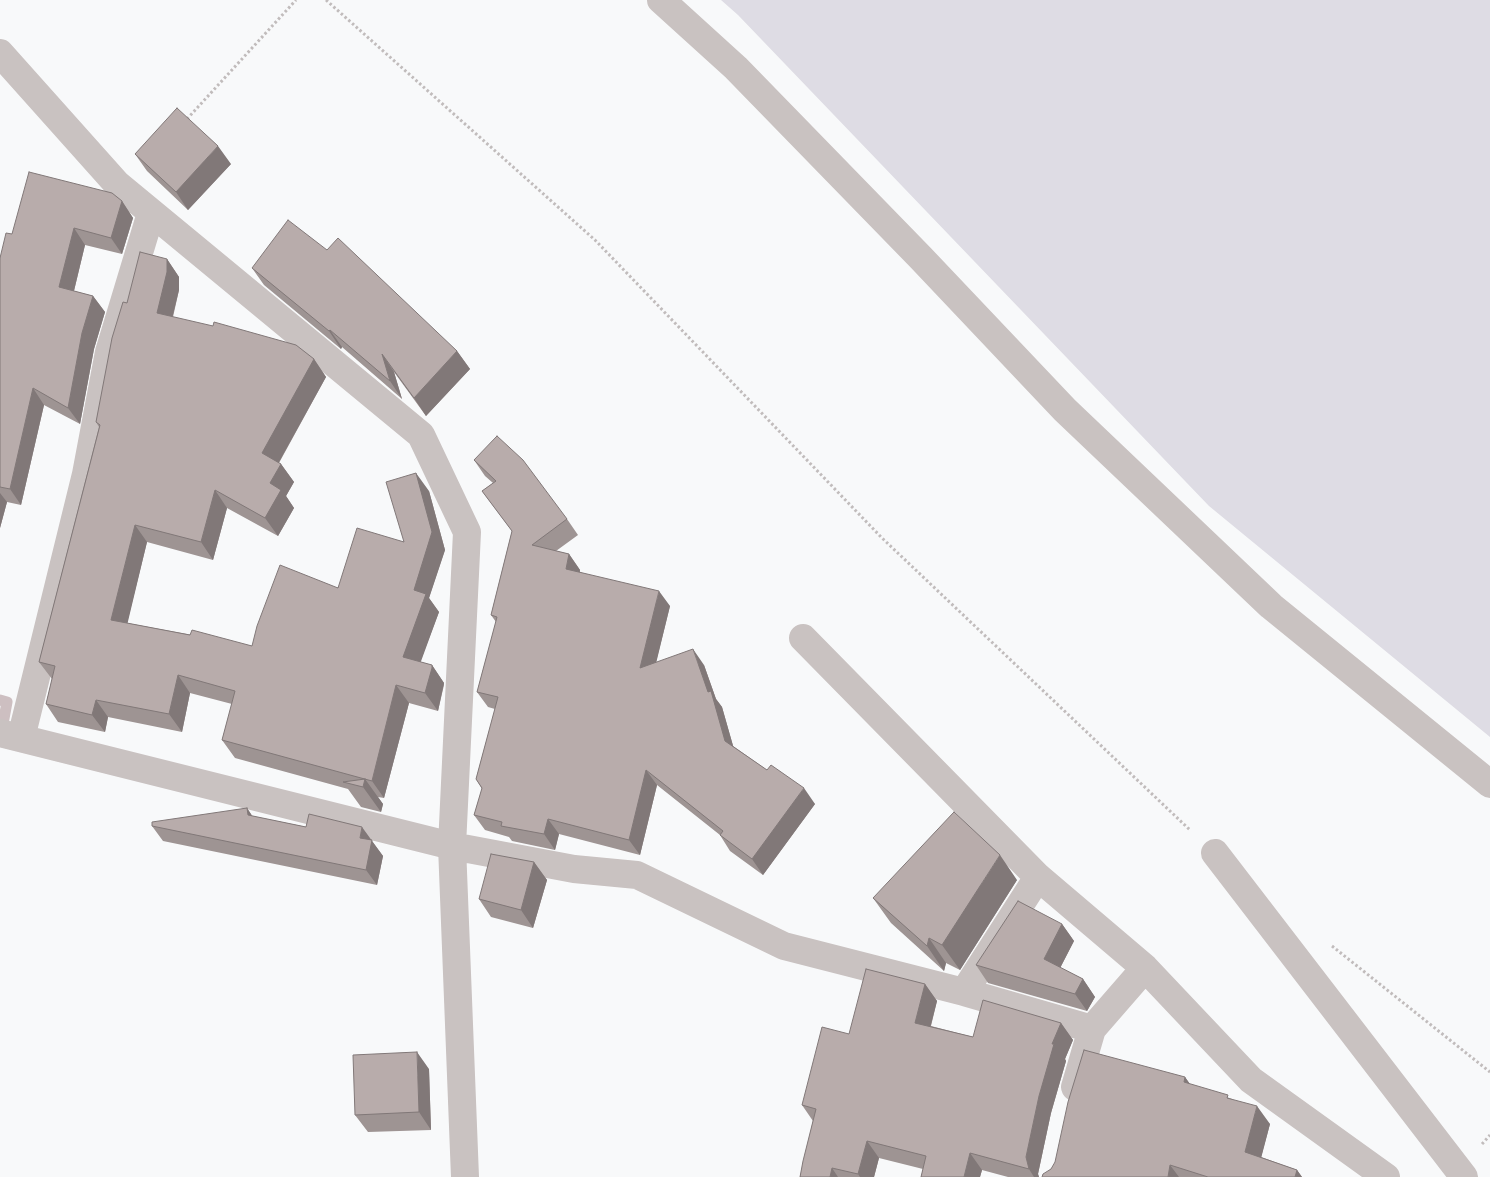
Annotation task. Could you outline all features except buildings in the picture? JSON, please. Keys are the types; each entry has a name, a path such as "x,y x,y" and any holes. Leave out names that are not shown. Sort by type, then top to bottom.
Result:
{"street":[{"path":"661,0 736,68 921,258 1065,410 1271,606 1490,784"},
{"path":"0,53 118,184 421,436 467,532 452,846 465,1177"},
{"path":"151,213 109,352 86,474 10,735 452,846 574,869 637,875 784,946 964,992 1092,1029"},
{"path":"803,638 1038,877 1145,968 1251,1080 1386,1177"},
{"path":"1215,853 1464,1177"},
{"path":"964,992 1038,877"},
{"path":"1069,1108 1092,1029 1145,968"}],"path":[{"path":"185,122 296,0"},
{"path":"326,0 595,240 882,538 1215,853"},
{"path":"1330,944 1490,1072"}],"shaded area":[{"path":"721,0 1490,0 1490,737 1209,506 738,15"}],"waterway":[{"path":"0,700 7,702 1,735"}]}
